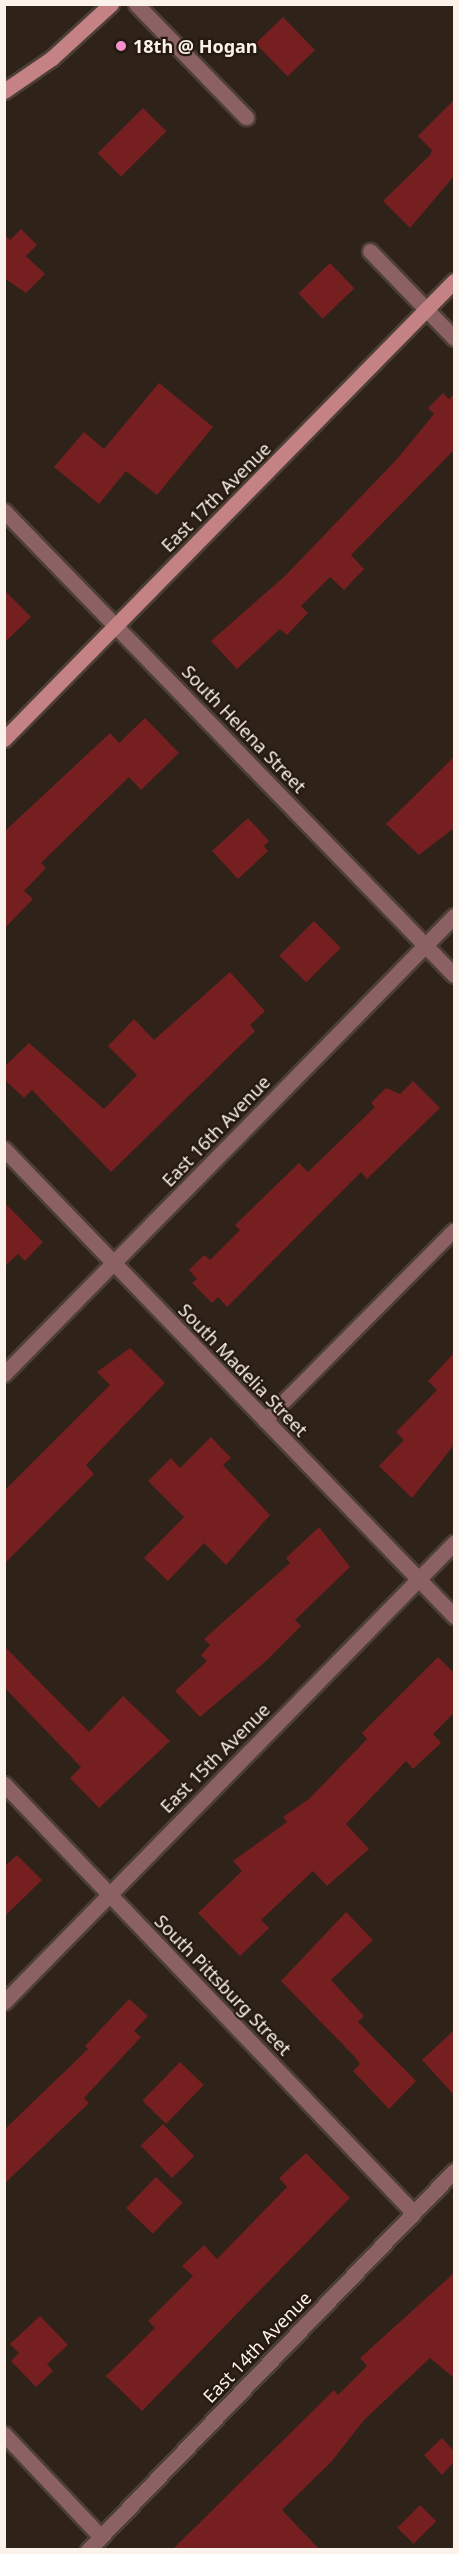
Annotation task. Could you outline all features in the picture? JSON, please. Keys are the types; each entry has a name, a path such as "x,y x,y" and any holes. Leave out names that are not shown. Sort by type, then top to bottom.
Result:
{"street":[{"path":"4,91 52,58 111,4"},
{"path":"135,4 246,117"},
{"path":"370,251 454,338"},
{"name":"East 17th Avenue","path":"4,739 454,281"},
{"name":"South Helena Street","path":"4,511 454,975"},
{"name":"East 16th Avenue","path":"4,1374 454,916"},
{"name":"South Madelia Street","path":"4,1149 454,1616"},
{"name":"East 15th Avenue","path":"4,2002 454,1543"},
{"name":"South Pittsburg Street","path":"4,1784 414,2213"},
{"name":"East 14th Avenue","path":"88,2550 454,2171"},
{"path":"4,2434 100,2536"}],"lane":[{"path":"265,1420 454,1231"}],"building":[{"path":"283,17 315,50 288,76 256,43"},
{"path":"454,100 454,176 410,228 383,201 430,155 432,150 418,136"},
{"path":"143,108 166,131 121,177 98,153"},
{"path":"21,229 37,245 26,256 45,274 26,293 4,278 4,234 10,240"},
{"path":"330,263 354,288 323,319 298,294"},
{"path":"159,383 213,427 157,495 126,471 99,504 54,467 84,432 104,449"},
{"path":"443,393 449,399 454,394 454,450 351,555 364,569 344,590 330,577 301,606 308,613 287,635 280,629 237,669 211,641 286,575 397,459 434,414 428,408"},
{"path":"4,590 31,617 4,643"},
{"path":"145,718 179,753 141,790 129,777 41,863 46,868 24,891 33,899 4,929 4,832 110,733 119,743"},
{"path":"454,757 454,828 419,855 386,824"},
{"path":"248,818 269,841 264,846 268,851 238,879 212,851"},
{"path":"314,921 341,948 306,983 279,956"},
{"path":"230,972 265,1011 250,1025 255,1031 111,1172 32,1090 24,1098 4,1079 4,1067 29,1043 104,1109 137,1075 108,1046 134,1019 154,1040"},
{"path":"413,1081 440,1108 367,1179 361,1172 227,1307 218,1297 212,1303 192,1283 197,1279 189,1270 204,1255 210,1260 240,1230 235,1225 299,1163 308,1172 375,1107 371,1103 386,1088 400,1094"},
{"path":"4,1202 43,1242 25,1261 18,1254 4,1267"},
{"path":"130,1348 165,1383 86,1465 94,1474 4,1564 4,1491 110,1385 97,1372"},
{"path":"454,1353 454,1445 412,1498 379,1466 404,1440 396,1432 437,1390 428,1381"},
{"path":"211,1437 231,1458 223,1465 270,1515 226,1565 204,1543 168,1581 144,1558 184,1517 148,1481 171,1458 180,1468"},
{"path":"319,1527 350,1567 295,1620 301,1626 266,1661 200,1717 175,1691 207,1661 201,1655 210,1645 204,1639 290,1563 286,1558"},
{"path":"4,1646 89,1732 123,1696 170,1741 99,1808 70,1778 81,1767 4,1687"},
{"path":"438,1657 454,1673 454,1713 433,1734 441,1743 413,1769 406,1761 346,1824 369,1849 327,1886 313,1871 261,1920 269,1928 240,1956 198,1913 242,1871 233,1861 287,1822 283,1817 309,1799 367,1739 362,1733"},
{"path":"17,1855 42,1880 4,1917 4,1867"},
{"path":"346,1912 373,1940 331,1980 364,2016 358,2022 416,2081 389,2109 353,2071 360,2064 354,2056 281,1981"},
{"path":"129,1999 148,2016 134,2031 141,2037 84,2098 89,2103 4,2184 4,2130 88,2049 85,2046"},
{"path":"454,2030 454,2095 422,2060"},
{"path":"180,2062 204,2085 166,2124 142,2101"},
{"path":"163,2124 194,2156 172,2178 141,2146"},
{"path":"306,2153 350,2198 142,2411 106,2376 155,2328 148,2321 193,2276 182,2266 204,2245 217,2259 287,2187 279,2178"},
{"path":"156,2177 183,2203 153,2234 126,2208"},
{"path":"454,2273 454,2378 430,2358 364,2420 332,2461 282,2510 320,2550 172,2550 334,2390 338,2395 367,2366 360,2358"},
{"path":"40,2316 68,2345 47,2364 53,2371 36,2387 11,2361 19,2353 10,2344"},
{"path":"442,2438 454,2451 454,2462 442,2475 424,2455"},
{"path":"420,2505 436,2521 414,2544 397,2528"}],"place":[{"name":"18th @ Hogan","path":"121,46"}]}
